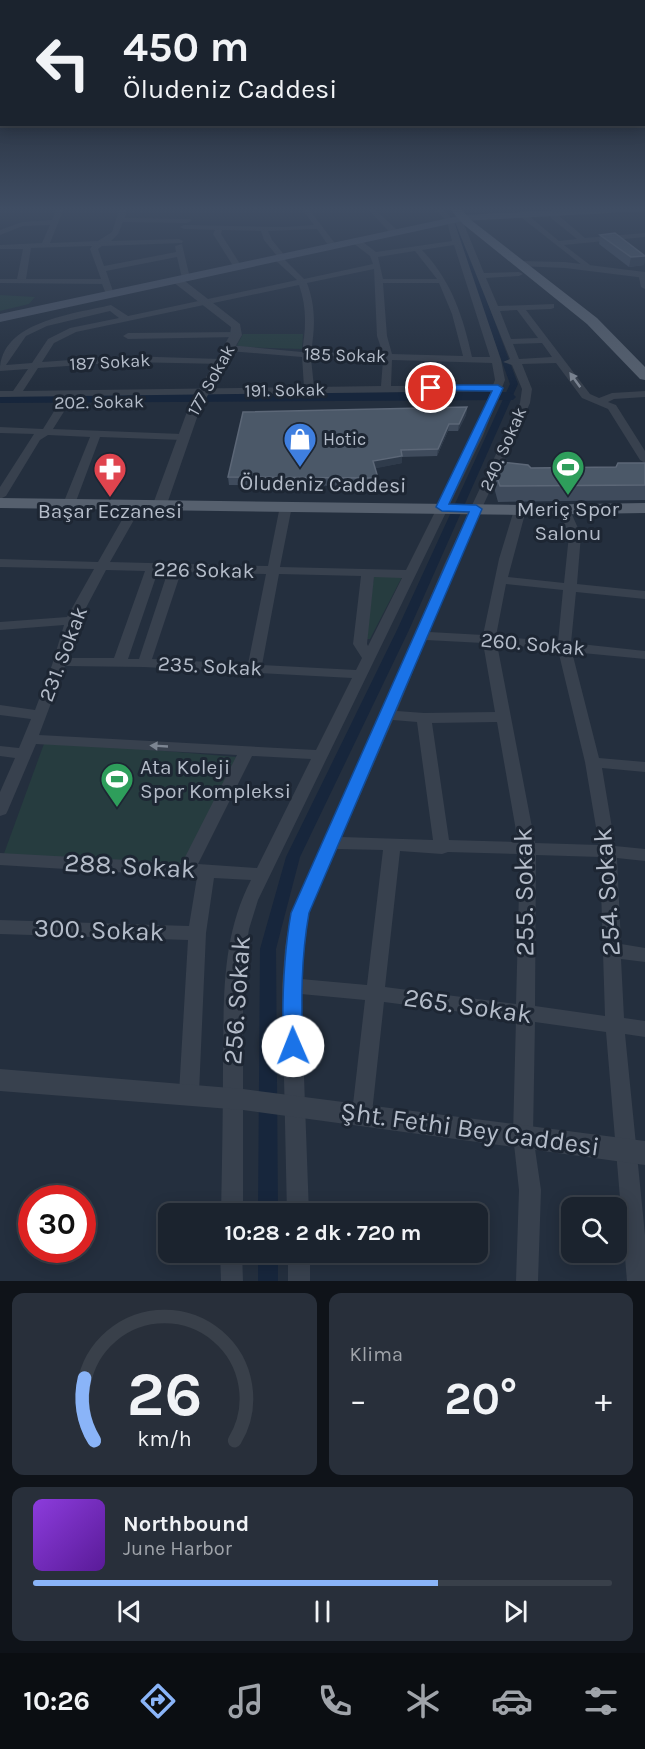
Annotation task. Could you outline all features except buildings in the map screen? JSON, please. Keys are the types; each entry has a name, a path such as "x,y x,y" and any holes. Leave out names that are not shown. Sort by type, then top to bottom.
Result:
{"main road":[{"path":"0,318 234,268"},
{"path":"523,268 592,321 644,371"},
{"name":"Öludeniz Caddesi","path":"0,503 520,510 645,508"}],"street":[{"path":"21,282 23,268"},
{"path":"107,268 101,269 110,294"},
{"path":"180,268 181,279"},
{"path":"290,268 302,281 309,300 310,329 306,355 309,389"},
{"path":"16,394 37,367 51,341 73,330 368,268"},
{"path":"377,268 382,336 388,356 386,388"},
{"path":"298,1203 291,986 300,913 421,636 458,508 500,380 498,361 483,320 456,286 437,268"},
{"path":"455,268 468,360"},
{"name":"240. Sokak","path":"458,508 525,403 526,388 513,362 508,342 478,268"},
{"path":"481,276 518,268"},
{"path":"592,268 643,275 645,287"},
{"name":"177 Sokak","path":"160,504 182,437 200,396 236,335 236,326 181,279"},
{"path":"0,281 105,282"},
{"path":"380,281 456,286"},
{"path":"495,309 551,306"},
{"path":"0,367 23,334 44,324 111,308 127,319"},
{"path":"520,308 586,396 612,407 645,460"},
{"path":"127,319 127,359"},
{"path":"461,320 483,320"},
{"path":"128,336 236,335"},
{"path":"508,342 545,340"},
{"name":"185 Sokak","path":"229,348 306,355 513,362 560,360"},
{"name":"187 Sokak","path":"0,367 37,367 127,359 220,362"},
{"name":"191. Sokak","path":"0,394 200,396 309,389 386,388 496,393"},
{"path":"598,402 612,396 645,394"},
{"name":"202. Sokak","path":"0,403 200,396"},
{"path":"0,496 36,438 46,432 65,402"},
{"path":"0,430 182,437"},
{"path":"69,504 96,435"},
{"name":"231. Sokak","path":"0,810 31,739 60,662 72,621 101,567 123,536 137,504"},
{"path":"254,668 285,506"},
{"name":"256. Sokak","path":"232,1203 234,970 240,929 261,874 322,755 409,574 458,508"},
{"name":"255. Sokak","path":"520,510 501,580 489,639 528,850 523,1135 530,1190 527,1281"},
{"name":"254. Sokak","path":"564,510 575,535 572,588 564,647 593,762 608,851 615,1025 635,1151 638,1281"},
{"name":"226 Sokak","path":"0,563 175,570 409,574"},
{"path":"120,662 152,569"},
{"path":"144,663 175,570"},
{"path":"368,573 360,644 368,657"},
{"path":"501,580 645,595"},
{"path":"0,626 72,621"},
{"name":"260. Sokak","path":"421,636 489,639 645,655"},
{"name":"235. Sokak","path":"60,662 120,662 360,674"},
{"path":"0,710 40,715"},
{"path":"388,715 424,718 503,717"},
{"path":"424,718 442,848"},
{"path":"31,739 322,755"},
{"path":"0,751 25,754"},
{"path":"187,869 247,751"},
{"path":"593,762 645,766"},
{"path":"332,843 442,848 608,851 645,855"},
{"path":"362,1113 392,845"},
{"name":"288. Sokak","path":"0,859 261,874"},
{"path":"189,1093 197,933 207,870"},
{"name":"300. Sokak","path":"0,927 197,933"},
{"path":"612,950 645,955"},
{"name":"265. Sokak","path":"291,986 377,993 645,1029"},
{"name":"Şht. Fethi Bey Caddesi","path":"0,1080 189,1093 362,1113 635,1151"},
{"path":"231,1263 232,1281"},
{"path":"299,1263 299,1281"}],"green space":[{"path":"0,295 35,297 29,304 0,311"},
{"path":"243,334 303,334 302,349 241,347 237,345"},
{"path":"374,576 402,577 370,639 366,639"},
{"name":"Ata Koleji Spor Kompleksi","path":"45,741 237,757 187,866 2,859"}],"waterway":[{"path":"268,1203 268,949 293,857 403,630 514,384 471,268"},
{"path":"0,398 508,397"},
{"path":"268,1263 268,1281"}],"place":[{"name":"Hotic","path":"300,468"},
{"name":"Meriç Spor Salonu","path":"568,496"},
{"name":"Başar Eczanesi","path":"110,498"},
{"name":"Ata Koleji Spor Kompleksi","path":"117,808"}],"route":[{"path":"293,1046 291,986 300,913 476,509 442,507 478,436 498,388 431,388"}]}
